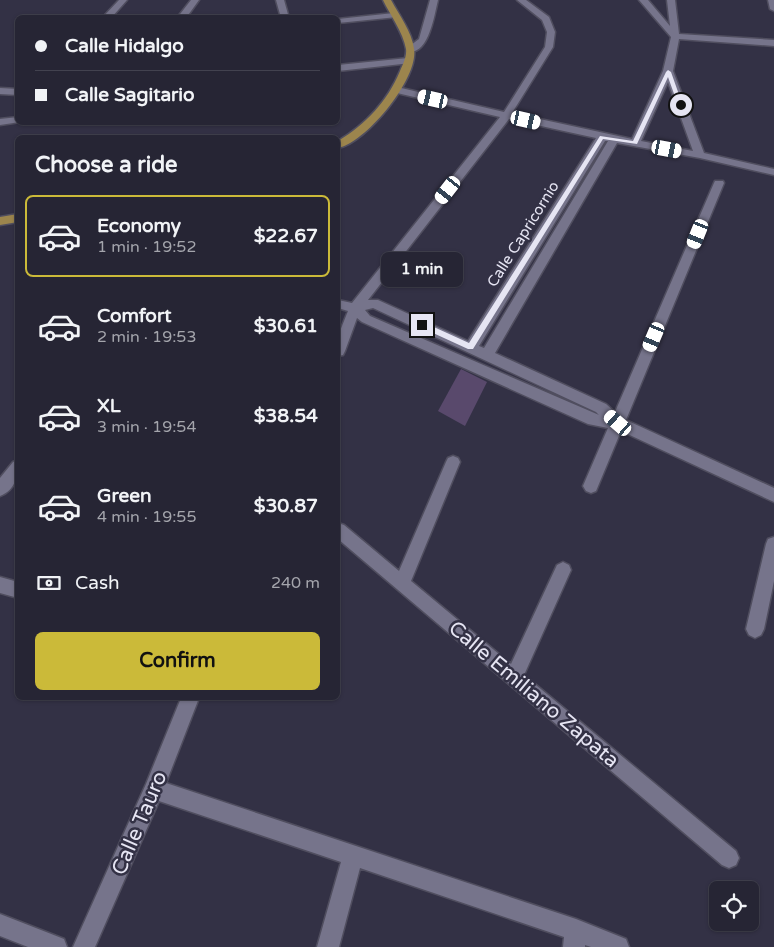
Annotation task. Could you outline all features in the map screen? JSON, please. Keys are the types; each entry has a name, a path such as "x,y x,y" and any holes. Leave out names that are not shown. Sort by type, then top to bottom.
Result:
{"main road":[{"path":"340,144 364,128 384,109 397,90 408,61 410,50 387,0"},
{"path":"0,222 15,219"}],"street":[{"path":"109,15 123,0"},
{"path":"183,15 195,0"},
{"path":"280,0 284,15"},
{"path":"410,50 423,40 434,0"},
{"path":"340,346 355,308 506,116 549,47 551,32 546,19 521,0"},
{"path":"643,0 654,10 664,26 675,36 774,43"},
{"path":"635,143 668,72 675,36 671,0"},
{"path":"772,0 774,9"},
{"path":"340,21 394,15"},
{"path":"340,68 408,61"},
{"path":"668,72 700,156"},
{"path":"397,90 602,137 774,172"},
{"path":"0,91 15,92"},
{"path":"0,122 15,120"},
{"name":"Calle Capricornio","path":"470,347 602,137"},
{"name":"Calle Capricornio","path":"488,354 614,139"},
{"path":"591,486 719,183"},
{"path":"340,304 355,308 374,303 488,354 601,408 618,423 774,495"},
{"path":"355,308 366,319 593,420 618,423"},
{"path":"402,583 454,462"},
{"path":"0,489 15,470"},
{"name":"Calle Emiliano Zapata","path":"340,532 729,858"},
{"path":"755,629 774,544"},
{"path":"514,677 563,570"},
{"path":"0,585 15,589"},
{"name":"Calle Tauro","path":"84,947 154,789 189,700"},
{"path":"154,789 353,855 575,938 618,947"},
{"path":"328,947 353,855"},
{"path":"0,925 56,947"}],"building":[{"path":"461,369 487,382 465,426 438,411"}],"route":[{"path":"422,325 470,347 602,137 635,143 668,72 681,105"}]}
